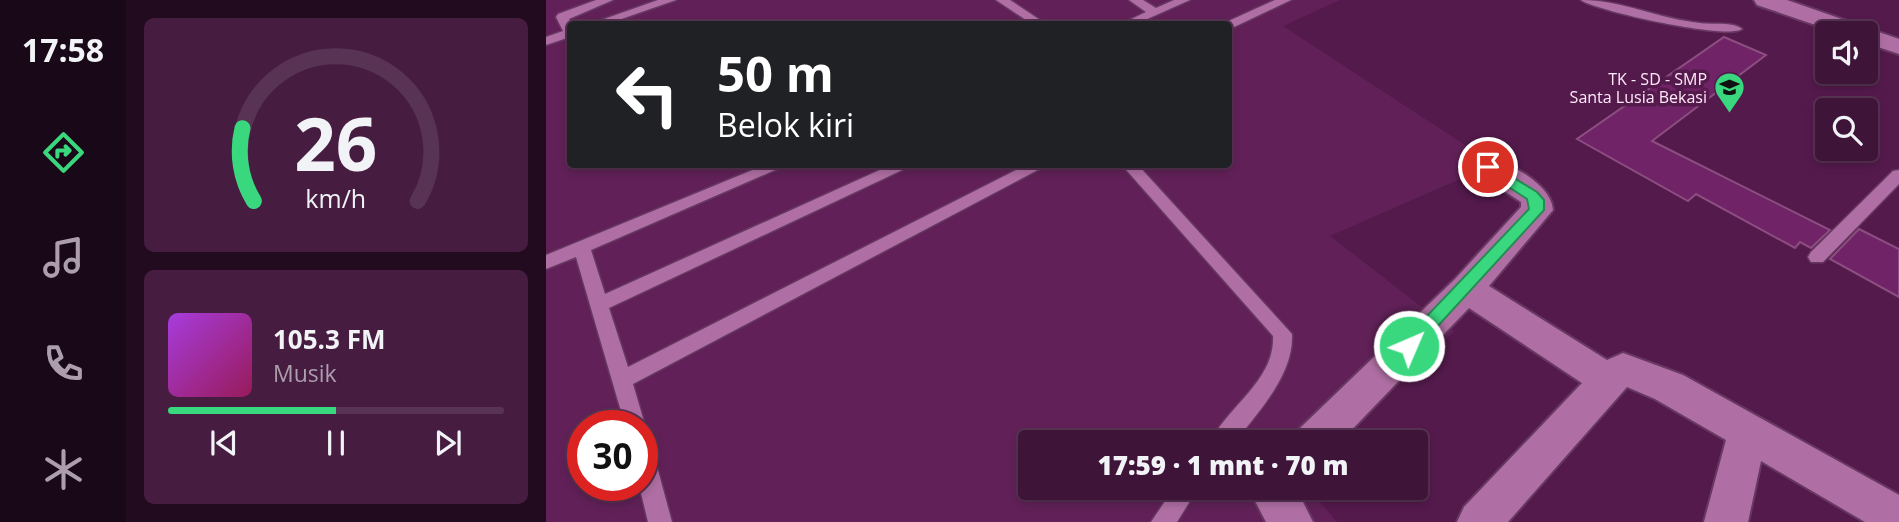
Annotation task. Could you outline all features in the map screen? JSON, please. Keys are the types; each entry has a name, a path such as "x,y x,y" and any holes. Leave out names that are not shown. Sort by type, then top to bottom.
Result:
{"street":[{"path":"1765,0 1791,4 1832,21"},
{"path":"1878,39 1899,47"},
{"path":"1325,430 1467,288 1537,210 1537,200 1532,195 1488,167"},
{"path":"1467,288 1536,336 1609,380"},
{"path":"1479,522 1609,380 1623,369 1636,372 1748,431 1899,518"},
{"path":"1726,522 1748,431"},
{"path":"1277,500 1291,522"}],"lane":[{"path":"567,27 562,17 607,0"},
{"path":"605,21 670,0"},
{"path":"1002,0 1035,21"},
{"path":"1135,0 1156,13"},
{"path":"1136,21 1184,0"},
{"path":"1232,23 1285,0"},
{"path":"1587,0 1697,27 1736,29"},
{"path":"546,41 567,34"},
{"path":"546,262 772,168"},
{"path":"597,305 899,168"},
{"path":"623,379 1034,168"},
{"path":"1132,168 1282,334 1284,343 1277,364 1230,430"},
{"path":"1817,257 1899,175"},
{"path":"582,248 597,305 631,410"},
{"path":"1163,522 1179,500"},
{"path":"655,501 660,522"}],"shaded area":[{"path":"546,0 1340,0 1283,26 1494,164 1330,236 1454,332 1340,430 1018,430 1018,500 1318,500 1337,522 546,522"}],"building":[{"path":"1724,37 1766,55 1652,141 1830,230 1811,248 1800,242 1795,248 1696,194 1688,201 1577,139"},
{"path":"1859,229 1899,249 1899,297 1830,259"}],"place":[{"name":"TK - SD - SMP Santa Lusia Bekasi","path":"1730,115"}],"route":[{"path":"1409,346 1467,288 1537,210 1537,200 1532,195 1488,167"}]}
